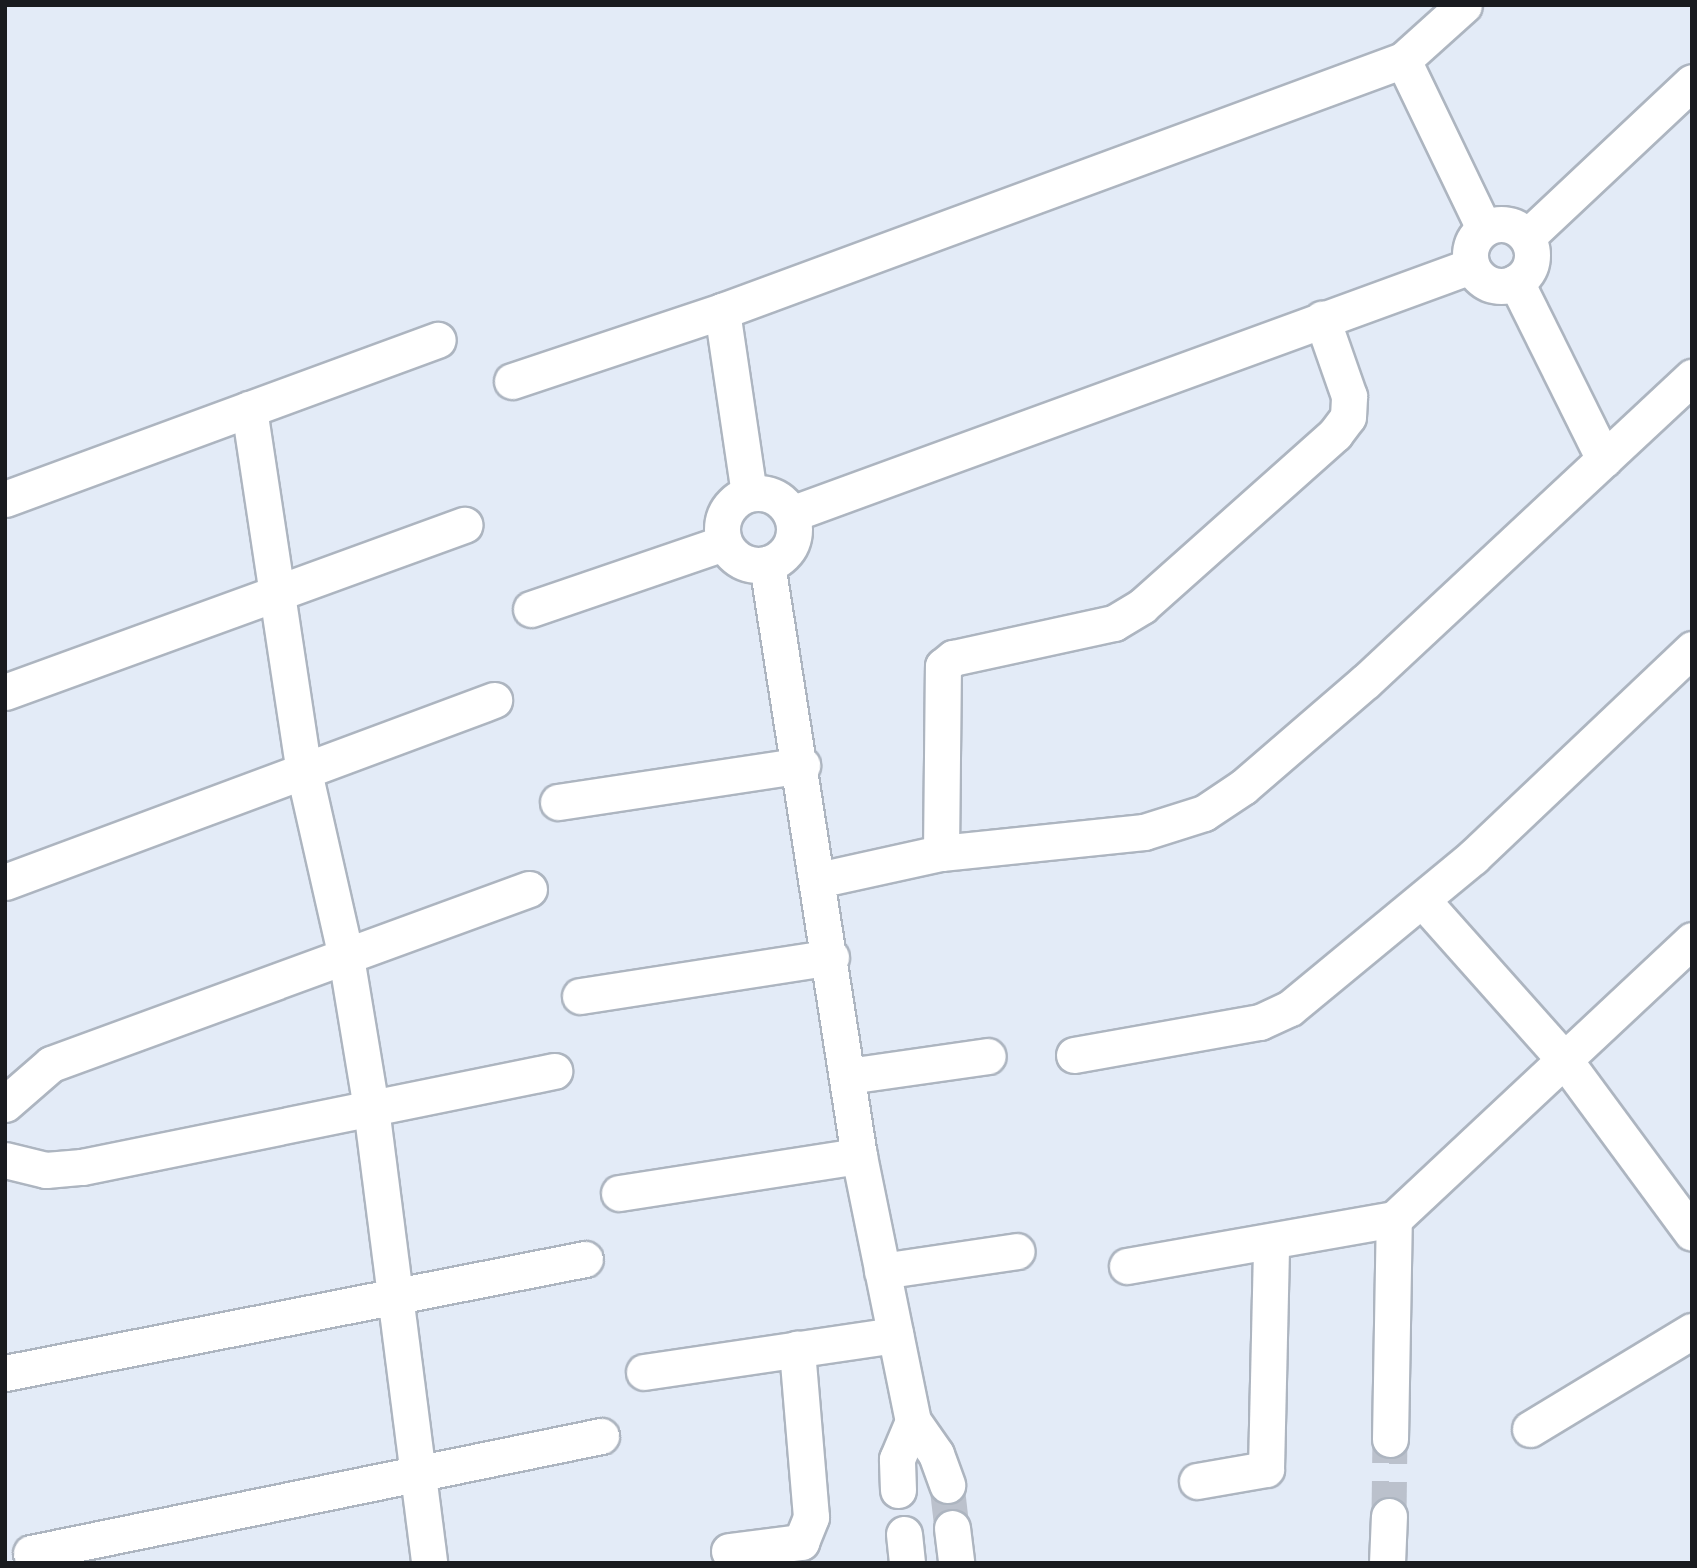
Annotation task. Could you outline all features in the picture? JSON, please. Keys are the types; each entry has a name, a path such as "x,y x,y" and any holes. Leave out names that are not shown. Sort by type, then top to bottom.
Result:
{"street":[{"path":"512,382 722,311 1403,60 1464,5"},
{"path":"1403,60 1484,228"},
{"path":"1527,237 1692,82"},
{"path":"1507,224 1527,237 1533,253 1528,270 1516,282 1490,284 1471,266 1471,245 1484,228 1507,224"},
{"path":"792,514 1471,266"},
{"path":"1516,282 1604,459"},
{"path":"722,311 749,493"},
{"path":"941,853 943,666 953,658 1114,623 1133,612 1326,443 1348,417 1349,396 1322,319"},
{"path":"5,499 438,340"},
{"path":"818,880 941,853 1144,832 1204,813 1243,786 1366,681 1692,377"},
{"path":"249,409 304,772 346,957 371,1108 429,1563"},
{"path":"749,493 774,496 792,514 795,526 788,550 767,564 742,561 724,543 722,518 749,493"},
{"path":"5,692 465,525"},
{"path":"531,609 724,543"},
{"path":"767,564 802,765 859,1156 913,1421 936,1454 947,1485"},
{"path":"1074,1055 1260,1022 1333,977 1423,901 1692,649"},
{"path":"5,882 494,700"},
{"path":"558,802 802,765"},
{"path":"5,1104 51,1064 529,889"},
{"path":"1423,901 1563,1058 1690,1228"},
{"path":"1127,1266 1271,1244 1394,1219 1692,940"},
{"path":"580,996 831,957"},
{"path":"848,1076 988,1056"},
{"path":"5,1160 46,1170 82,1167 554,1071"},
{"path":"619,1193 859,1156"},
{"path":"1390,1439 1394,1219"},
{"path":"1197,1481 1266,1469 1271,1244"},
{"path":"882,1271 1017,1251"},
{"path":"5,1373 585,1259"},
{"path":"1531,1429 1692,1331"},
{"path":"644,1372 895,1335"},
{"path":"729,1551 801,1542 811,1517 797,1349"},
{"path":"898,1490 897,1459 913,1421"},
{"path":"32,1553 601,1436"},
{"path":"1387,1563 1389,1516"},
{"path":"952,1528 956,1563"}],"tunnel":[{"path":"1389,1516 1390,1439"},
{"path":"947,1485 952,1528"}]}
